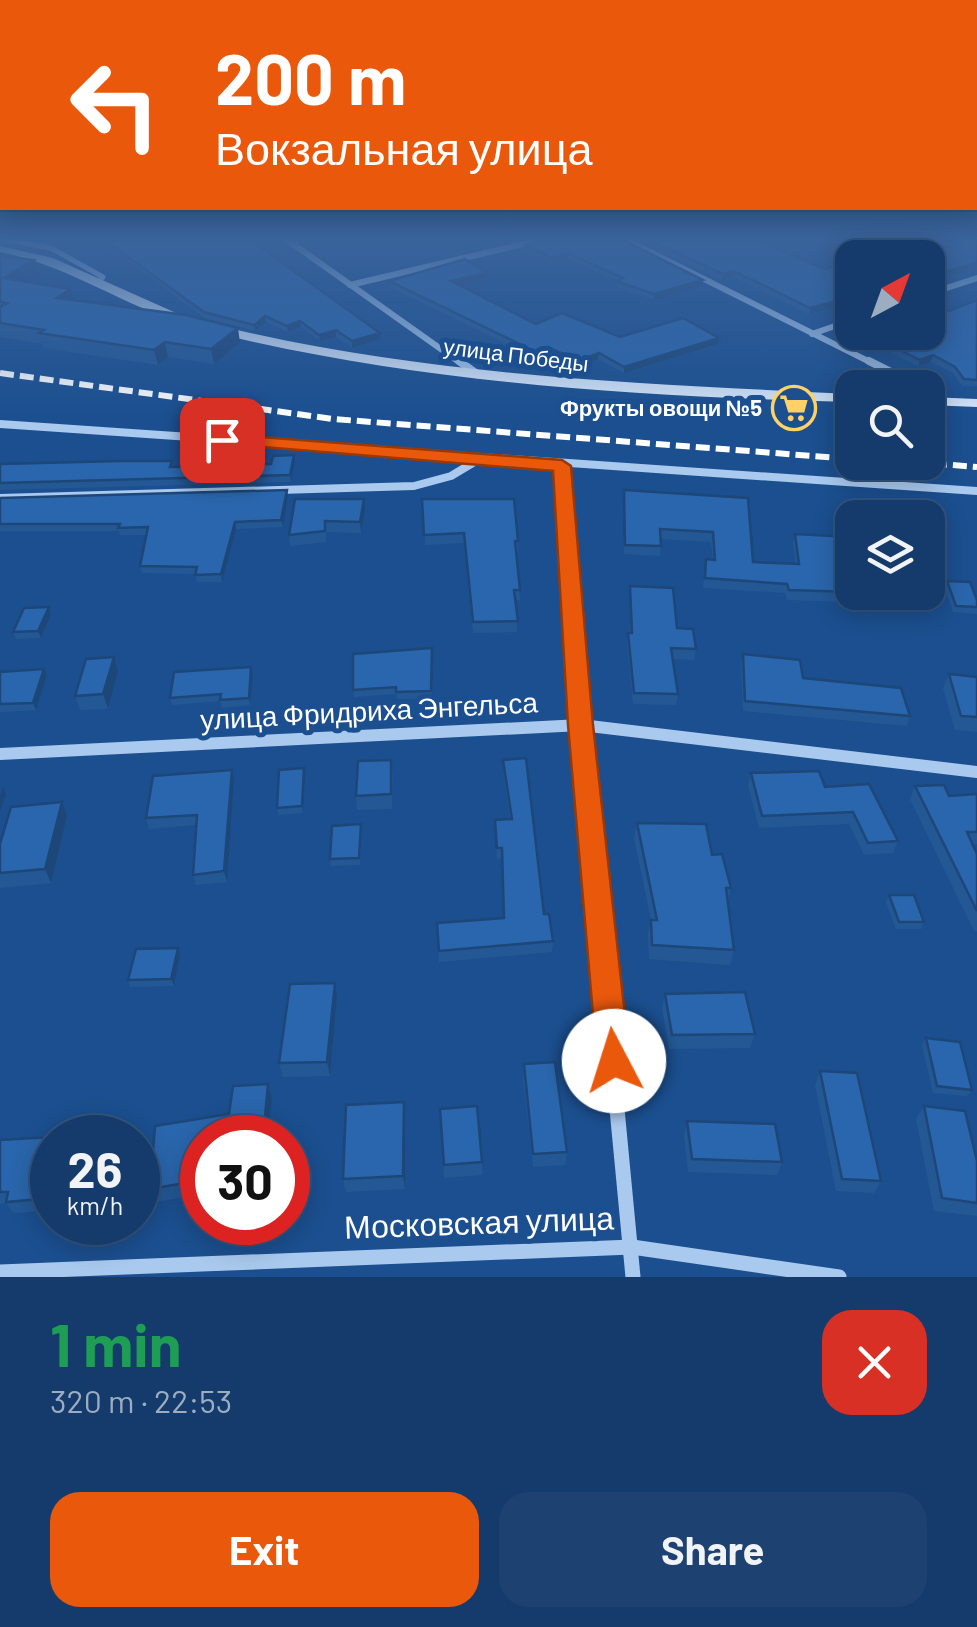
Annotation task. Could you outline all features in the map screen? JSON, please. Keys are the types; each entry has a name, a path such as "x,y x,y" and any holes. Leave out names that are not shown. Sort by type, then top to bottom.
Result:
{"street":[{"name":"улица Победы","path":"134,299 183,320 254,339 481,376 616,388 835,397"},
{"path":"369,299 481,376"},
{"path":"742,299 886,370"},
{"path":"812,334 835,326"},
{"path":"947,401 977,402"},
{"path":"0,424 562,466 977,491"},
{"path":"0,498 414,486 451,476 482,458"},
{"path":"562,466 581,725 632,1277"},
{"name":"улица Фридриха Энгельса","path":"0,754 581,725 977,772"},
{"name":"Московская улица","path":"0,1272 632,1247 839,1277"}],"building":[{"path":"0,299 62,299 186,315 238,328 211,349 165,342 154,350 39,333 44,330 0,323 0,307 7,303"},
{"path":"185,299 332,299 380,333 352,341 336,330 319,335 300,321 287,326 265,316 254,325 204,312"},
{"path":"425,299 486,299 536,324 562,313 620,337 683,318 719,338 624,367 599,353 579,361 548,347 536,352"},
{"path":"791,299 835,299 810,308"},
{"path":"977,300 977,380 964,379 955,367 933,355 920,360 900,350 945,350 945,309"},
{"path":"294,455 290,475 0,483 0,464 271,464 273,456"},
{"path":"287,490 281,520 235,522 221,574 195,575 197,567 140,566 148,527 0,524 0,498"},
{"path":"624,490 748,498 753,562 799,564 795,534 835,536 835,591 789,590 787,584 705,578 706,559 715,560 713,532 660,529 661,546 625,545"},
{"path":"295,499 364,499 360,522 325,521 325,531 289,535"},
{"path":"422,499 514,499 520,590 514,590 518,621 473,622 464,533 424,535"},
{"path":"947,581 970,582 977,607 956,606"},
{"path":"630,586 673,588 677,628 693,629 696,649 671,648 678,694 634,693 628,633 632,633"},
{"path":"49,607 38,631 13,632 24,608"},
{"path":"432,648 431,691 396,692 396,687 353,690 353,654"},
{"path":"743,654 800,660 803,678 901,688 910,716 745,701"},
{"path":"114,657 103,694 75,696 86,659"},
{"path":"251,667 249,698 220,700 221,694 170,698 174,672"},
{"path":"44,669 33,703 0,704 0,672"},
{"path":"949,674 977,677 977,717 961,716"},
{"path":"526,758 544,914 549,914 553,941 439,951 437,923 504,918 502,848 497,848 495,820 512,819 503,760"},
{"path":"391,760 391,794 356,796 358,761"},
{"path":"304,768 302,806 277,808 279,770"},
{"path":"232,770 224,871 193,875 197,815 146,818 153,776"},
{"path":"819,771 825,787 869,784 898,841 868,843 853,812 762,816 751,773"},
{"path":"944,785 949,796 977,794 977,832 967,832 977,854 977,911 915,786"},
{"path":"62,802 45,869 0,873 0,844 11,807"},
{"path":"637,823 706,824 712,855 722,854 731,888 726,888 734,950 652,945 651,920 657,920"},
{"path":"361,824 359,858 330,859 332,826"},
{"path":"889,895 914,895 924,922 899,922"},
{"path":"178,948 171,979 128,980 136,949"},
{"path":"335,983 327,1062 279,1063 290,984"},
{"path":"745,992 755,1034 672,1035 665,994"},
{"path":"926,1038 960,1042 972,1090 937,1086"},
{"path":"555,1062 567,1152 533,1154 524,1064"},
{"path":"820,1071 857,1073 881,1181 842,1179"},
{"path":"268,1084 265,1115 223,1115 229,1114 233,1086"},
{"path":"404,1102 403,1176 343,1179 346,1105"},
{"path":"477,1106 482,1162 444,1165 440,1109"},
{"path":"924,1106 965,1111 977,1161 977,1203 942,1198"},
{"path":"687,1121 775,1124 782,1162 692,1159"},
{"path":"180,1122 180,1184 160,1187 160,1125"},
{"path":"30,1138 30,1200 6,1202 8,1192 0,1192 0,1140"}],"railway":[{"path":"0,373 333,419 835,458"},
{"path":"945,464 977,467"}],"place":[{"name":"Фрукты овощи №5","path":"794,408"}],"route":[{"path":"222,440 562,466 581,725 614,1061"}]}
